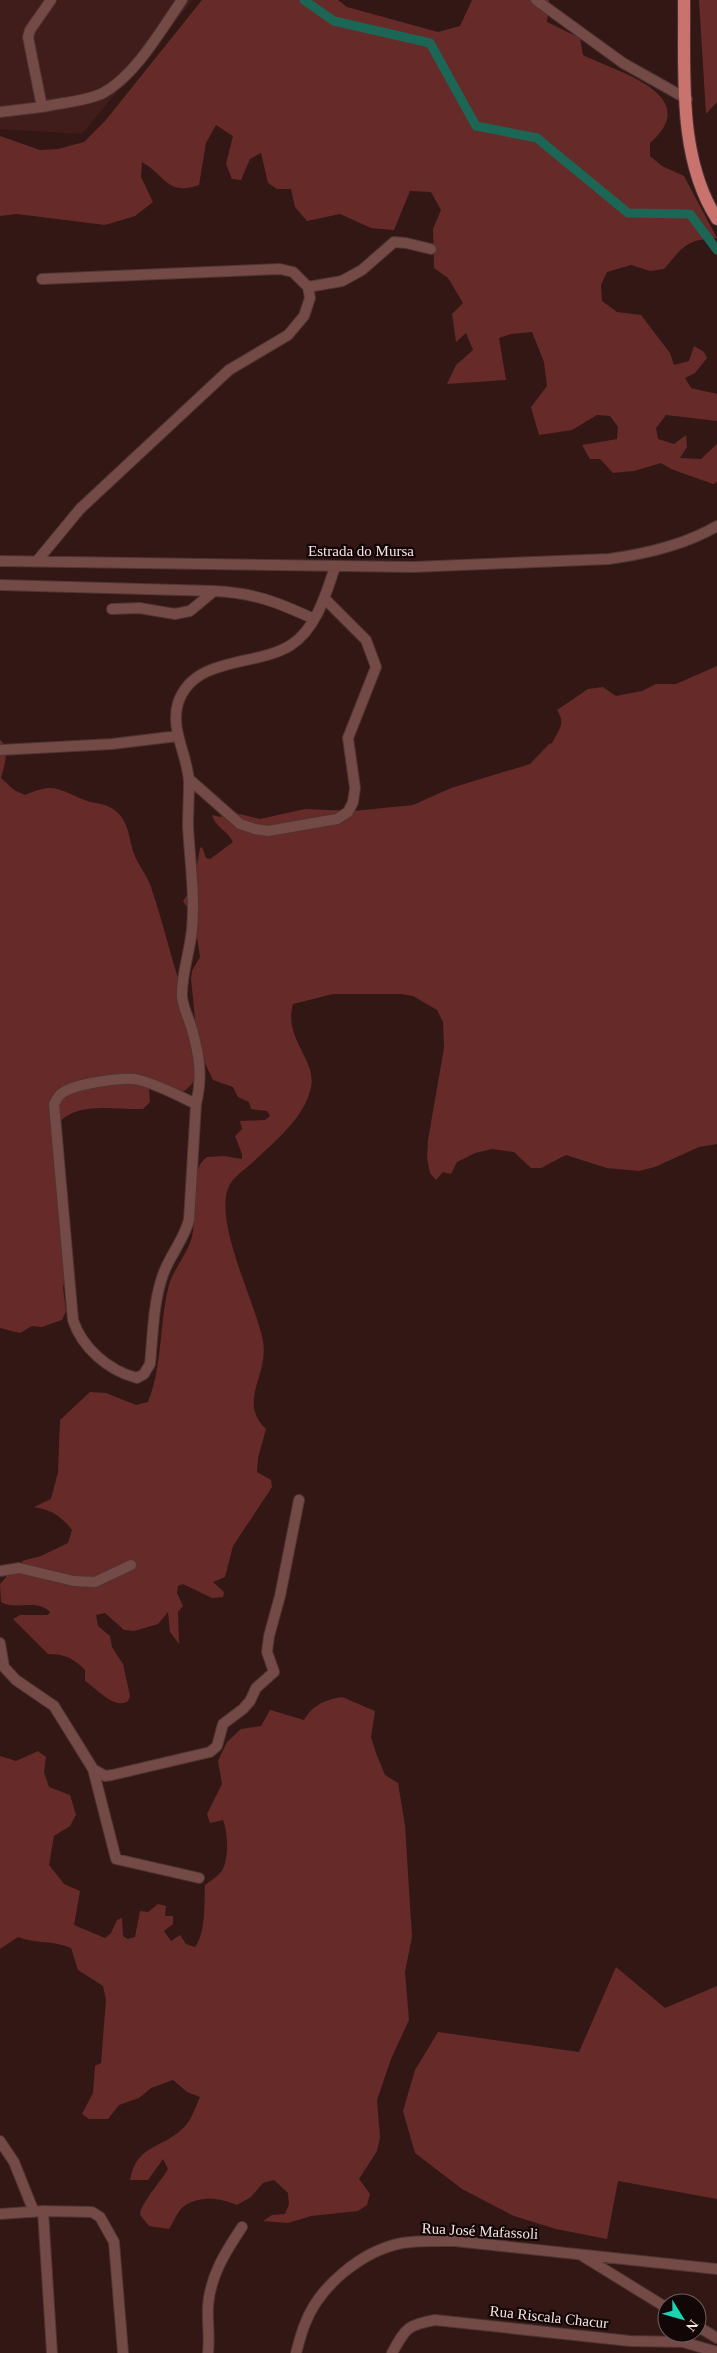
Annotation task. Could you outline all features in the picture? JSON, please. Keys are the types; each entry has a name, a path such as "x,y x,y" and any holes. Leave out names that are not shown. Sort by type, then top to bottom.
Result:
{"main road":[{"path":"684,0 689,138 695,165 717,219"}],"street":[{"path":"42,107 28,37 30,30 51,0"},
{"path":"0,112 42,107 101,94 120,82 182,0"},
{"path":"536,0 623,63 687,99"},
{"path":"308,287 342,281 362,270 394,242 406,242 431,249"},
{"path":"37,560 80,509 229,370 288,335 304,316 310,298 308,287 293,272 280,269 42,279"},
{"name":"Estrada do Mursa","path":"0,561 37,560 413,567 609,559 634,556 704,534 717,526"},
{"path":"196,1104 158,1085 137,1079 111,1080 73,1088 61,1094 54,1104 73,1320 79,1336 86,1346 118,1371 137,1378 144,1374 150,1364 159,1292 164,1272 185,1234 189,1220 196,1104 201,1086 198,1052 182,998 192,930 193,886 188,826 189,779 178,736 178,704 190,685 218,666 280,651 293,644 314,619 325,599 335,567"},
{"path":"0,585 240,592 267,598 314,619"},
{"path":"112,610 139,608 175,614 190,611 199,606 214,591"},
{"path":"189,779 240,824 255,830 268,831 337,819 348,812 354,802 354,788 348,738 376,667 366,640 325,599"},
{"path":"0,750 112,744 178,736"},
{"path":"93,1769 105,1776 112,1775 210,1752 217,1746 223,1724 243,1709 250,1701 256,1688 274,1672 267,1652 269,1636 280,1596 299,1500"},
{"path":"0,1571 19,1568 74,1581 95,1582 131,1565"},
{"path":"0,1642 4,1667 16,1680 54,1706 93,1769 116,1859 198,1878"},
{"path":"0,2141 14,2162 39,2212 52,2353"},
{"path":"0,2214 92,2212 106,2225 114,2242 123,2353"},
{"path":"210,2351 208,2305 212,2285 219,2266 242,2227"},
{"name":"Rua José Mafassoli","path":"296,2353 305,2322 322,2295 339,2276 375,2252 401,2243 455,2241 717,2269"},
{"path":"578,2253 657,2302"},
{"name":"Rua Riscala Chacur","path":"392,2353 406,2330 413,2324 435,2320 630,2341 683,2342 717,2352"}],"shaded area":[{"path":"0,0 193,0 82,134 0,129"},
{"path":"202,0 338,0 347,7 438,32 460,26 472,0 549,0 547,22 580,38 583,55 633,77 662,98 668,111 664,126 650,143 650,156 662,166 684,176 717,238 698,240 691,243 681,250 664,269 650,271 631,265 607,272 601,285 602,301 617,312 641,315 670,353 674,365 689,361 694,346 704,352 707,358 695,373 685,378 691,388 717,394 717,421 666,415 656,428 658,439 674,444 686,435 687,447 680,458 701,459 717,444 717,482 713,484 671,469 661,463 634,471 613,473 600,459 590,459 582,445 617,439 618,427 610,416 597,415 572,430 539,435 531,407 547,386 544,362 532,332 511,334 499,338 506,380 447,384 456,365 473,350 466,333 456,342 452,314 463,303 448,278 434,268 433,229 441,210 431,192 410,191 394,230 371,228 340,214 307,221 295,207 291,189 277,189 268,183 261,153 250,159 241,180 232,179 226,164 233,136 216,125 206,143 199,185 188,188 173,186 142,162 141,177 153,202 135,216 105,225 17,214 0,216 0,136 40,150 58,149 84,142 105,121"},
{"path":"699,0 717,0 717,102 706,114"},
{"path":"717,666 717,1144 699,1147 655,1167 639,1171 607,1168 566,1155 541,1168 531,1168 514,1152 492,1149 475,1153 457,1162 451,1174 443,1172 436,1180 430,1173 427,1158 428,1140 444,1048 443,1022 437,1010 413,996 401,994 333,994 293,1004 292,1028 312,1077 308,1098 287,1129 232,1181 226,1199 226,1218 230,1239 263,1341 264,1354 254,1398 254,1408 258,1419 266,1429 258,1458 257,1472 271,1480 272,1487 233,1546 225,1577 213,1582 224,1592 223,1597 212,1598 183,1584 178,1586 177,1593 183,1606 178,1612 179,1644 170,1632 168,1612 158,1624 134,1631 124,1630 105,1613 96,1615 98,1626 110,1636 112,1647 123,1664 130,1696 128,1701 123,1703 112,1701 85,1681 85,1670 81,1666 64,1656 48,1654 13,1619 20,1615 48,1615 50,1612 39,1606 13,1605 1,1602 0,1584 7,1576 23,1569 22,1561 41,1556 68,1543 72,1530 68,1525 51,1512 34,1507 51,1499 58,1472 60,1420 90,1392 106,1393 136,1405 148,1402 159,1359 169,1285 192,1237 197,1172 201,1163 207,1157 224,1156 242,1159 235,1136 242,1129 240,1121 265,1120 270,1116 267,1111 251,1109 249,1102 238,1097 233,1087 213,1080 200,1053 194,1081 181,1093 152,1087 149,1090 150,1102 143,1109 87,1109 67,1116 59,1123 67,1267 63,1288 66,1311 62,1320 42,1327 32,1326 20,1333 0,1328 0,740 6,752 1,778 14,790 25,795 42,789 54,788 87,801 108,806 121,816 136,858 151,887 177,976 196,1028 191,979 192,971 200,957 194,917 183,901 193,887 200,848 202,847 206,858 210,859 233,842 216,823 212,815 220,817 231,812 260,819 305,809 354,811 413,805 451,788 530,764 552,743 559,730 561,719 557,710 588,689 603,687 616,696 642,691 656,684 676,684"},
{"path":"342,1697 375,1711 371,1737 376,1753 385,1775 398,1783 405,1825 412,1937 405,1972 409,2020 391,2059 377,2100 380,2137 377,2151 359,2179 370,2194 367,2205 358,2211 311,2216 288,2223 263,2221 272,2215 285,2214 289,2204 288,2193 274,2180 263,2183 251,2197 237,2205 217,2199 197,2200 182,2208 169,2229 149,2226 140,2215 141,2210 147,2198 168,2169 163,2159 148,2180 130,2180 134,2168 145,2152 169,2139 186,2125 200,2097 187,2092 173,2080 151,2088 139,2098 119,2105 108,2119 89,2119 82,2114 93,2093 95,2066 101,2063 106,2000 103,1986 78,1970 71,1948 18,1937 0,1949 0,1756 16,1761 38,1751 46,1757 44,1772 49,1787 70,1795 76,1815 70,1826 54,1836 49,1865 64,1884 80,1891 74,1925 105,1938 111,1933 117,1920 122,1918 123,1936 128,1939 135,1937 140,1911 148,1912 158,1904 166,1906 165,1916 173,1916 173,1924 164,1931 171,1941 180,1935 186,1944 195,1947 199,1941 203,1926 205,1885 222,1871 226,1858 227,1838 223,1820 210,1823 207,1814 222,1784 218,1761 227,1742 241,1729 261,1726 270,1710 304,1720 311,1710 320,1704"},
{"path":"616,1967 665,2008 717,1986 717,2199 618,2181 607,2239 556,2229 514,2216 462,2189 415,2153 403,2111 415,2070 438,2032 579,2052"}],"waterway":[{"path":"304,0 334,21 430,43 476,126 537,138 628,213 690,214 717,250"}]}
